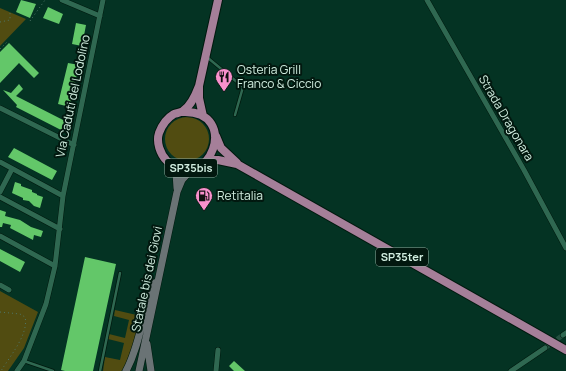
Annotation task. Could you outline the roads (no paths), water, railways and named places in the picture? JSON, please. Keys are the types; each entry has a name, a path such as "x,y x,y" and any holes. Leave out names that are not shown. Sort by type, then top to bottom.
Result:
{"main road":[{"name":"Statale bis dei Giovi","path":"215,135 209,121 203,116 200,86 218,0"},
{"name":"Statale bis dei Giovi","path":"177,192 177,180 172,165 161,152 159,135 167,119 182,112 195,96 200,86"},
{"path":"182,112 190,111 203,116"},
{"name":"SP35bis","path":"208,160 213,153 216,144 215,135"},
{"name":"SP35ter","path":"215,135 222,148 237,164 566,350"},
{"name":"Statale bis dei Giovi","path":"139,371 177,192 182,180 193,168 208,160"},
{"name":"SP35ter","path":"208,160 218,160 237,164"},
{"name":"SP35bis","path":"172,165 179,168 193,168"},
{"path":"126,371 135,355 149,297 160,272"},
{"path":"147,337 151,371"}],"street":[{"path":"62,0 100,16"},
{"name":"Via Caduti del Lodolino","path":"17,371 24,361 46,304 55,266 63,196 104,0"},
{"name":"Strada Dragonara","path":"427,0 524,170 566,248"},
{"path":"0,108 74,145"},
{"path":"0,162 63,196"},
{"path":"0,192 12,169"},
{"path":"0,197 60,229"},
{"path":"0,236 55,266"},
{"path":"0,285 9,290"},
{"path":"511,371 545,348"},
{"path":"216,371 218,350"}],"lane":[{"path":"206,56 243,87 235,115"},
{"path":"100,371 120,273"},
{"path":"24,361 53,371"}],"tunnel":[{"path":"545,348 563,335"}],"place":[{"name":"Osteria Grill Franco & Ciccio","path":"224,92"},
{"name":"Retitalia","path":"204,211"}]}
